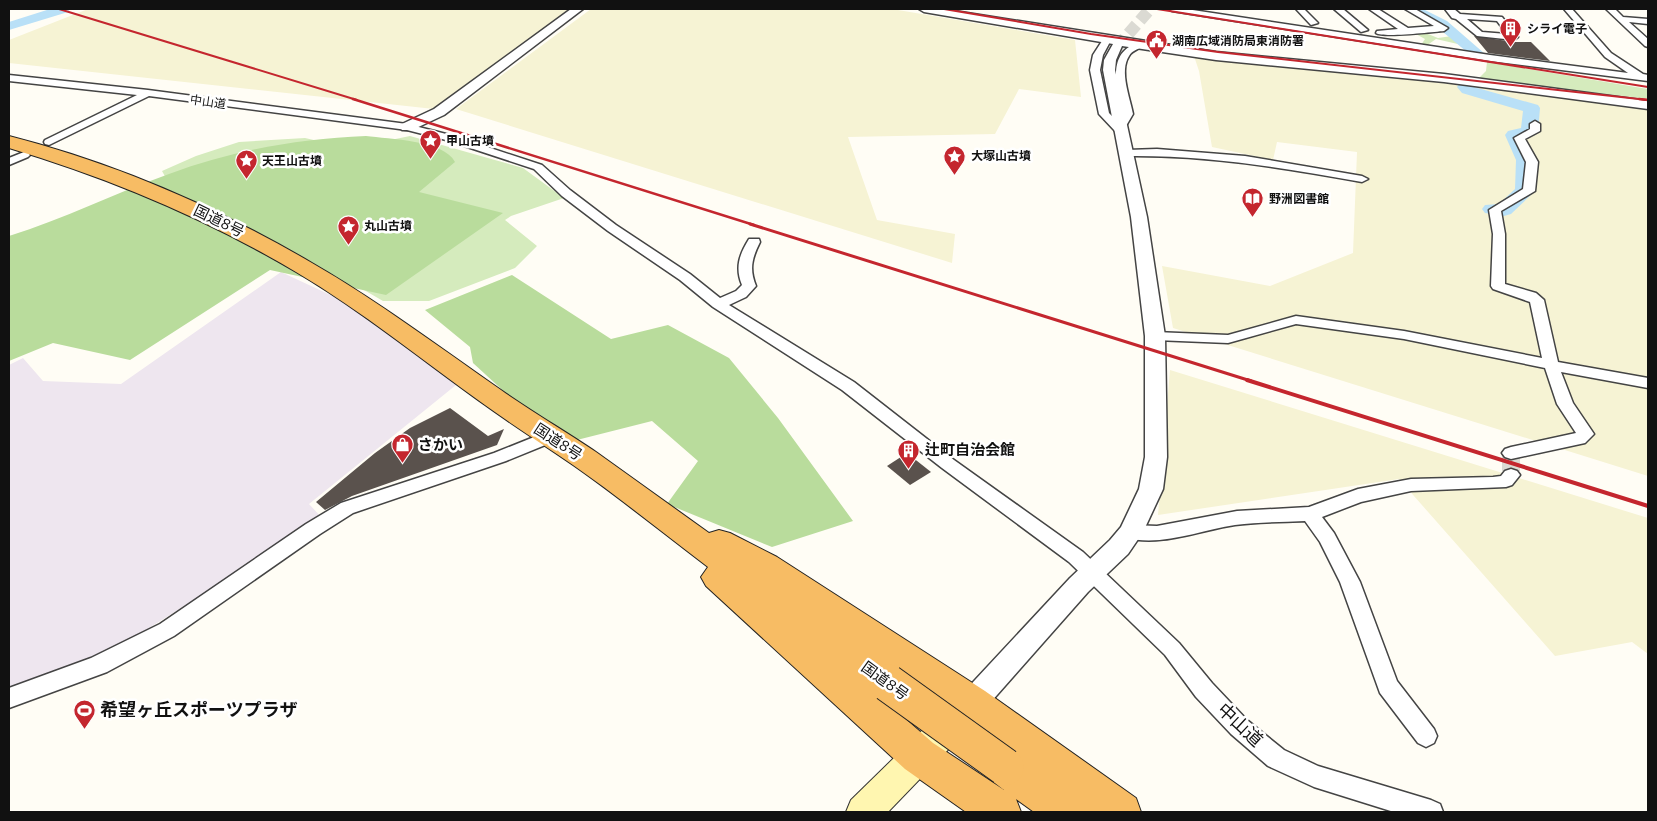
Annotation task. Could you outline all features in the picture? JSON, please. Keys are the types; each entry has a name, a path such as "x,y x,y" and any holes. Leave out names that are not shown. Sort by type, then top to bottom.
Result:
{"highway":[{"name":"国道8号","path":"17,148 71,160 150,189 256,239 344,292 549,437 584,458 888,683 1067,812"},
{"path":"673,525 716,541 764,566 972,703 1121,812"},
{"path":"673,525 721,581 919,756 1001,812"}],"main road":[{"path":"864,812 972,703"}],"street":[{"path":"407,127 439,112 578,9"},
{"path":"924,9 1112,44 1140,45 1216,56 1453,79 1648,104"},
{"path":"1172,9 1490,58 1644,77"},
{"path":"1222,9 1386,34 1444,28 1409,9"},
{"path":"1300,9 1314,23"},
{"path":"1338,9 1364,30"},
{"path":"1373,9 1408,32"},
{"path":"1568,9 1608,55 1644,77"},
{"path":"1610,9 1648,44"},
{"path":"1642,9 1648,9"},
{"path":"1452,12 1498,19 1514,37 1480,34 1452,12"},
{"path":"1622,19 1648,21"},
{"path":"972,703 1092,572 1119,547 1131,532 1151,489 1156,457 1155,336 1148,277 1127,152 1119,129 1109,70 1112,44"},
{"path":"1119,129 1128,114 1120,70 1123,57 1128,50 1140,45"},
{"name":"中山道","path":"9,78 148,93 407,127 450,138 538,167 566,193 612,228 685,277 718,304 848,386 948,464 1028,520 1076,558 1172,650 1204,690 1239,727 1276,758 1314,776 1432,812"},
{"path":"49,142 148,93"},
{"path":"1510,453 1580,439 1586,434 1565,404 1551,365 1537,300 1532,296 1498,286 1499,234 1494,210 1529,191 1532,162 1519,138 1535,132 1535,124"},
{"path":"9,162 17,148"},
{"path":"1127,152 1153,151 1213,154 1362,179"},
{"path":"718,304 741,294 749,286 744,274 748,253 754,242"},
{"path":"1155,336 1228,339 1296,320 1404,334 1648,383"},
{"path":"9,698 59,682 99,666 167,630 312,529 347,508 500,457 549,437"},
{"path":"1131,532 1157,533 1237,518 1310,514 1358,496 1411,485 1493,483 1506,481 1511,475"},
{"path":"1310,514 1327,538 1350,582 1388,686 1426,736"}],"shaded area":[{"path":"88,9 570,9 434,109 9,63 9,40"},
{"path":"591,9 892,9 1075,40 1081,97 1019,89 995,134 848,137 877,220 955,234 952,263 456,109"},
{"path":"1194,56 1562,96 1648,110 1648,476 1173,328 1162,266 1270,286 1353,253 1357,152 1277,142 1273,160 1212,147 1199,71"},
{"path":"281,272 337,298 433,366 456,385 309,504 323,519 106,655 53,677 9,690 9,365 23,358 43,381 121,384"},
{"path":"1170,370 1648,518 1648,654 1632,642 1555,656 1399,479 1158,515"}],"green space":[{"path":"1423,32 1438,38 1452,36 1462,45 1436,39 1426,46 1421,45 1425,39 1414,33"},
{"path":"1487,62 1648,89 1648,99 1478,79 1486,71"},
{"path":"366,136 415,142 440,149 455,162 419,192 503,213 386,295 270,270 130,360 53,343 9,361 9,236 50,222 149,181 217,158 290,143"},
{"path":"410,136 523,168 564,198 511,216 505,220 537,246 515,268 429,301 383,301 212,202 171,187 162,171 196,156 239,142 305,138 327,143 371,144"},
{"path":"512,275 611,339 668,325 729,358 778,418 853,521 772,547 667,504 698,461 652,421 561,444 473,363 470,347 425,310"}],"building":[{"name":"シライ電子","path":"1474,36 1514,42 1531,42 1550,61 1488,53"},
{"name":"さかい","path":"450,408 488,436 504,429 497,445 352,496 325,510 316,502 375,453 410,428"},
{"name":"辻町自治会館","path":"907,453 931,472 910,485 887,466"}],"waterway":[{"path":"9,26 63,9"},
{"path":"1414,9 1442,24 1478,54"},
{"path":"1465,87 1468,90 1532,108 1529,131 1514,135 1525,160 1525,191 1504,210 1492,209"}],"tunnel":[{"path":"1117,47 1150,9"},
{"path":"1511,453 1511,475"}],"railway":[{"path":"59,9 357,100"},
{"path":"944,9 1091,34 1218,52 1648,100 1639,99"},
{"path":"1157,9 1648,87"},
{"path":"353,99 754,225"},
{"path":"750,224 1251,381"},
{"path":"1247,380 1648,506"}],"place":[{"name":"シライ電子","path":"1511,48"},
{"name":"湖南広域消防局東消防署","path":"1156,60"},
{"name":"甲山古墳","path":"430,160"},
{"name":"大塚山古墳","path":"955,175"},
{"name":"天王山古墳","path":"246,180"},
{"name":"野洲図書館","path":"1253,218"},
{"name":"丸山古墳","path":"348,245"},
{"name":"さかい","path":"402,464"},
{"name":"辻町自治会館","path":"909,469"},
{"name":"希望ヶ丘スポーツプラザ","path":"84,729"}]}
